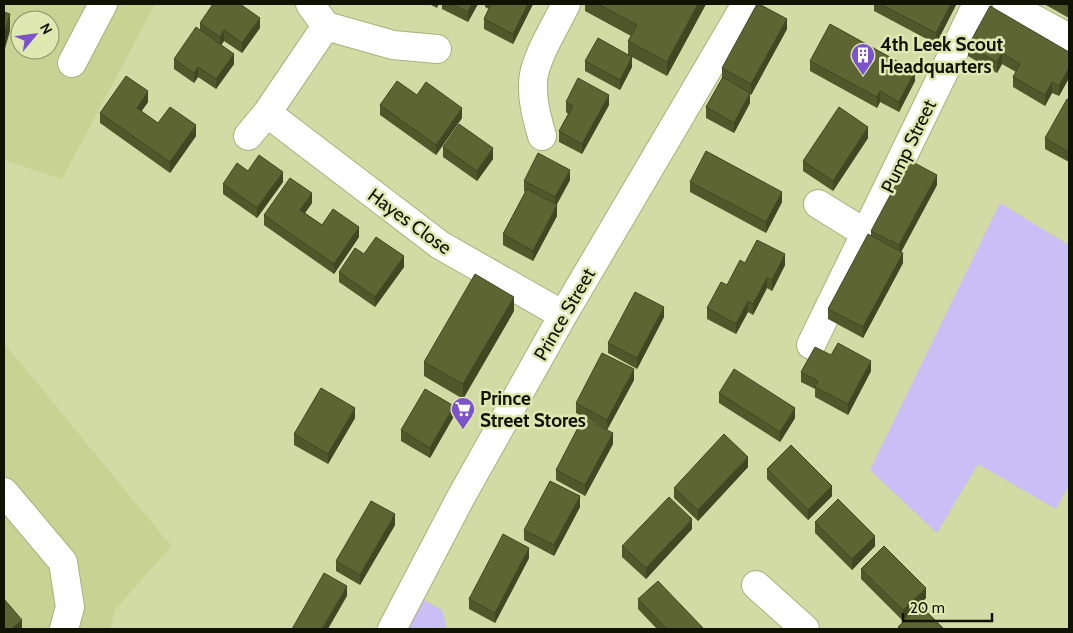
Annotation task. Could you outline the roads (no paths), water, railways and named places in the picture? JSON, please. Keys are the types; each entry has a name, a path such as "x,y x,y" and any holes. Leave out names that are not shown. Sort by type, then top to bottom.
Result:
{"street":[{"path":"72,63 102,4"},
{"path":"310,4 326,26 393,45 437,49"},
{"path":"542,136 534,104 533,81 537,64 566,4"},
{"name":"Prince Street","path":"392,629 461,497 563,315 746,4"},
{"name":"Pump Street","path":"811,345 977,4"},
{"path":"1007,4 1069,38"},
{"path":"248,136 267,114 326,26"},
{"name":"Hayes Close","path":"267,114 440,245 563,315"},
{"path":"818,204 865,233"},
{"path":"4,492 63,562 70,607 64,629"},
{"path":"756,585 805,629"}],"place":[{"name":"4th Leek Scout Headquarters","path":"863,76"},
{"name":"Prince Street Stores","path":"463,430"}]}
